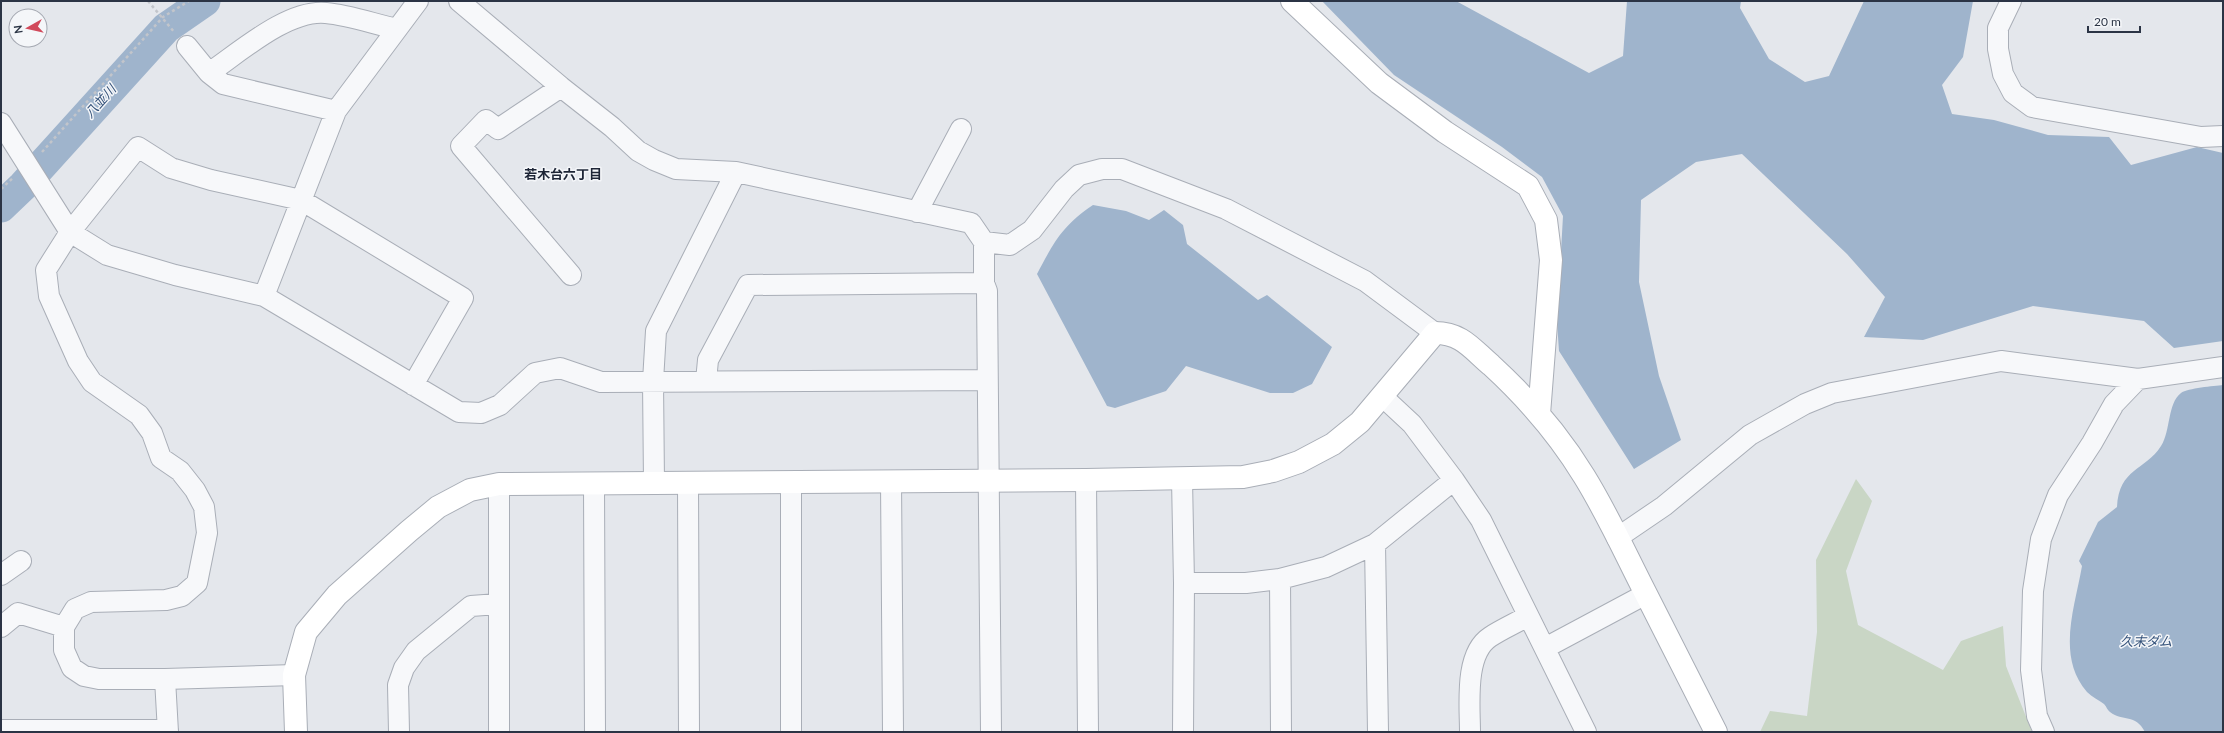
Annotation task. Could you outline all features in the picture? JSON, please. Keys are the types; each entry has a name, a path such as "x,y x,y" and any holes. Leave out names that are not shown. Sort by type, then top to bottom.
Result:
{"street":[{"path":"264,296 336,111 418,1"},
{"path":"459,1 561,87 612,126 638,151 654,160 676,169 736,172 971,224 984,242 984,284 987,291 991,732"},
{"path":"1292,1 1380,83 1445,132 1528,186 1546,220 1551,260 1539,414"},
{"path":"2011,1 1998,28 1998,49 2003,74 2013,93 2032,107 2201,138 2223,136"},
{"path":"209,73 290,19 305,14 326,13 397,29"},
{"path":"187,46 209,73 223,84 336,111"},
{"path":"561,87 498,129 486,120 461,146 571,275"},
{"path":"1,122 70,232 107,255 175,275 264,296 460,412 481,413 500,405 535,374 560,368 601,382 987,380"},
{"path":"917,212 961,129"},
{"path":"294,675 165,679 99,679 84,676 72,668 64,650 64,627 75,609 91,602 166,600 182,596 197,583 207,533 204,507 195,490 180,471 161,458 152,433 139,415 92,382 78,361 49,296 46,270 70,232 138,148 171,168 211,180 301,200 463,298 413,385"},
{"path":"984,242 1010,245 1032,230 1064,189 1079,175 1102,169 1122,169 1226,209 1365,281 1436,333 1446,333 1459,337 1500,374 1539,414 1585,477 1618,538 1716,732"},
{"path":"654,483 653,381 656,332 736,172"},
{"path":"706,381 708,360 748,285 984,284"},
{"path":"296,732 294,675 306,632 337,595 409,531 438,507 470,490 499,484 1086,480 1243,477 1272,472 1299,462 1333,444 1360,422 1383,397 1436,333"},
{"path":"1618,538 1664,506 1750,435 1805,404 1832,393 2001,362 2138,379 2223,367"},
{"path":"2044,732 2037,716 2031,670 2033,591 2041,539 2058,495 2092,443 2114,404 2138,379"},
{"path":"1383,397 1412,424 1454,480 1480,520 1586,732"},
{"path":"1182,479 1184,583 1183,732"},
{"path":"1086,480 1088,732"},
{"path":"1184,583 1246,583 1280,579 1326,567 1376,544 1454,480"},
{"path":"891,481 893,732"},
{"path":"790,482 791,732"},
{"path":"594,483 595,732"},
{"path":"688,483 689,732"},
{"path":"499,484 499,732"},
{"path":"1376,544 1378,732"},
{"path":"1,575 21,561"},
{"path":"1280,579 1281,732"},
{"path":"1545,648 1646,594"},
{"path":"399,732 398,685 404,668 416,651 471,606 498,604"},
{"path":"1,628 18,613 64,627"},
{"path":"1470,732 1470,686 1474,658 1489,637 1528,616"},
{"path":"1,730 168,731 165,679"}],"path":[{"path":"148,1 187,46"},
{"path":"28,164 38,156 163,17 189,1"}],"green space":[{"path":"1856,479 1872,501 1846,571 1858,625 1943,670 1961,641 2003,626 2006,666 2032,732 1760,732 1770,711 1807,716 1817,632 1816,560"}],"water":[{"path":"1322,1 1456,1 1589,73 1623,56 1627,1 1741,1 1740,8 1769,59 1805,82 1829,76 1864,1 1973,1 1963,57 1942,85 1952,114 1994,120 2048,135 2109,137 2131,165 2197,147 2223,153 2223,341 2174,348 2144,321 2033,306 1923,340 1864,337 1885,297 1847,254 1742,154 1696,162 1641,200 1639,282 1659,376 1681,440 1634,469 1559,351 1557,322 1563,216 1542,177 1502,147 1394,75"},
{"path":"1093,205 1126,211 1149,220 1164,210 1183,225 1187,244 1258,300 1267,295 1332,347 1312,384 1293,393 1270,393 1186,366 1166,391 1115,408 1107,406 1037,274 1060,235 1074,220"},
{"name":"久末ダム","path":"2223,385 2223,732 2145,732 2137,722 2115,715 2109,711 2104,704 2087,692 2078,678 2072,663 2070,631 2082,566 2079,561 2098,522 2117,507 2122,485 2134,471 2155,454 2161,446 2166,433 2173,404 2181,393 2189,390"}],"waterway":[{"name":"八並川","path":"1,207 23,186 166,28 205,1"}],"district":[{"name":"若木台六丁目","path":"563,174"}]}
